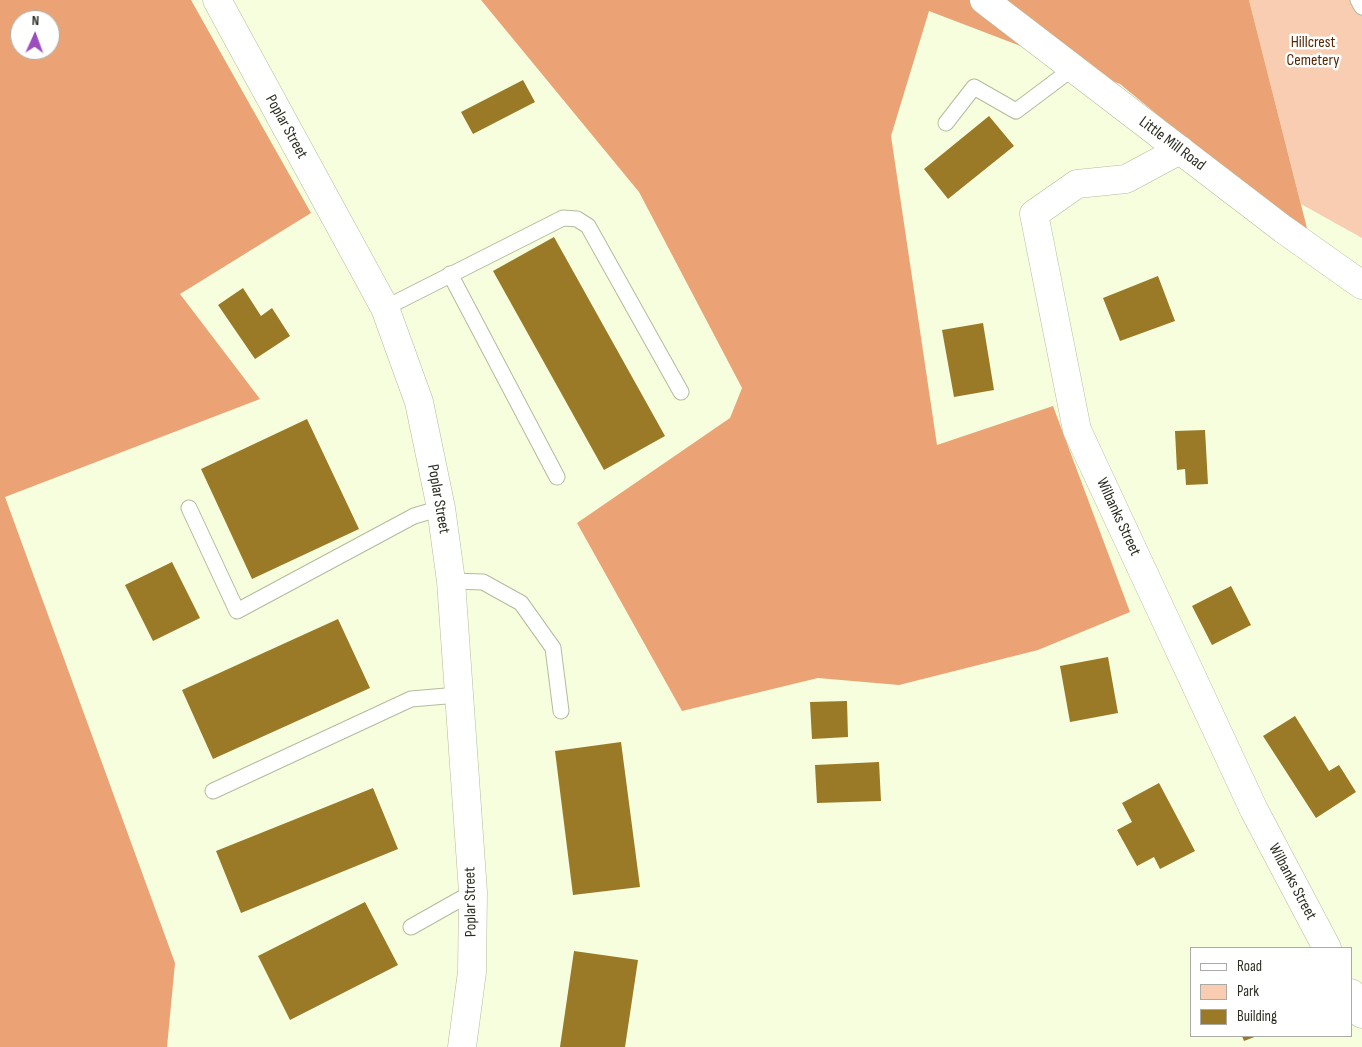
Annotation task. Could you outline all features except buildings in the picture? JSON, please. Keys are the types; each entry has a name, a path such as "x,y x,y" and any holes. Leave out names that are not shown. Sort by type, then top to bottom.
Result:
{"street":[{"name":"Poplar Street","path":"216,0 385,308 419,402 441,508 451,581 473,892 472,972 462,1047"},
{"name":"Little Mill Road","path":"984,0 1282,229 1362,285"},
{"name":"Wilbanks Street","path":"1180,150 1126,179 1076,184 1034,214 1077,430 1254,810 1326,947"},
{"path":"1352,995 1362,1014"}],"lane":[{"path":"1358,0 1362,7"},
{"path":"946,123 974,87 1016,111 1072,68"},
{"path":"385,308 564,218 577,219 588,226 681,392"},
{"path":"450,274 557,478"},
{"path":"189,508 237,611 414,516 441,508"},
{"path":"451,581 483,582 521,603 553,648 562,711"},
{"path":"213,791 411,699 458,695"},
{"path":"411,927 473,892"}],"green space":[{"name":"Hillcrest Cemetery","path":"1249,0 1362,0 1362,238 1301,204"}],"shaded area":[{"path":"0,0 191,0 311,213 180,294 260,399 5,497 175,963 167,1047 0,1047"},
{"path":"481,0 1249,0 1310,240 1120,84 929,11 891,136 937,445 1053,406 1130,612 1038,650 899,685 818,678 682,711 577,523 730,418 742,388 639,192"}]}
